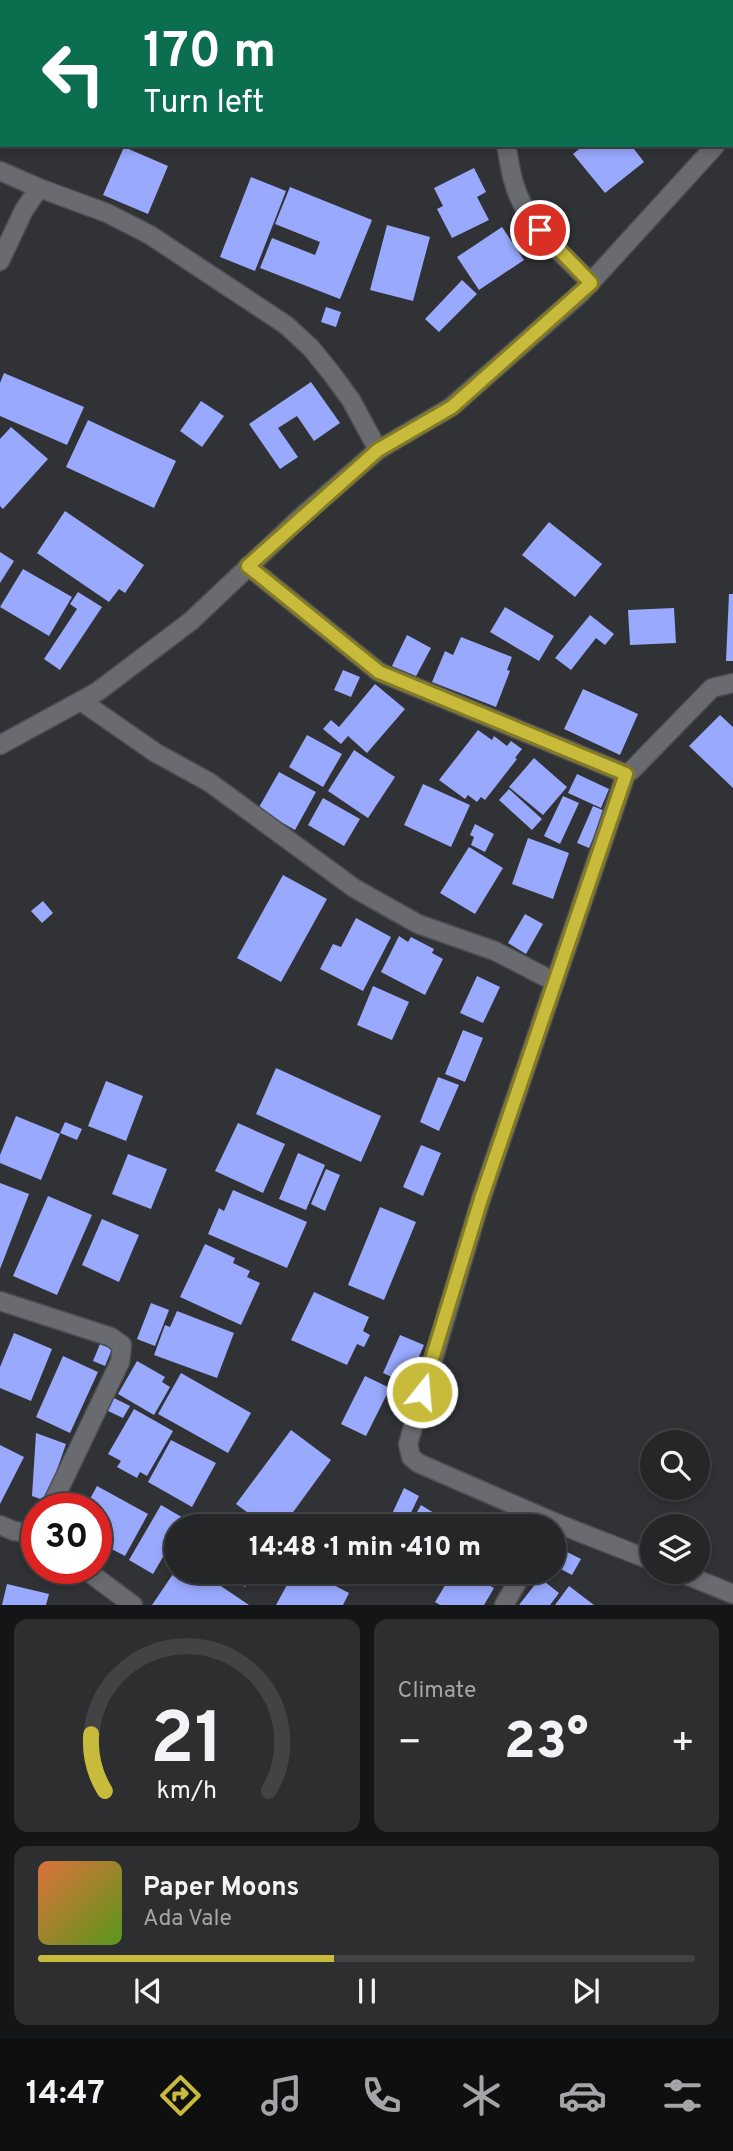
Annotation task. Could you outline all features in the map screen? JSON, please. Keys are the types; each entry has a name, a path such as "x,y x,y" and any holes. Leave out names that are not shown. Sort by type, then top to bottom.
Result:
{"street":[{"path":"506,147 514,183 523,206 540,230 591,283"},
{"path":"0,745 97,692 191,621 248,566 378,450 452,407 591,283 714,147"},
{"path":"0,171 107,213 150,235 286,324 311,348 351,400 378,450"},
{"path":"0,261 24,210 39,188"},
{"path":"248,566 379,672 626,774"},
{"path":"533,1514 418,1463 411,1457 408,1444 481,1199 626,774 712,688 733,683"},
{"path":"81,701 156,753 209,782 354,888 418,924 495,951 555,982"},
{"path":"0,1301 111,1337 122,1345 120,1362 57,1493"},
{"path":"0,1525 21,1531"},
{"path":"566,1528 640,1556"},
{"path":"105,1584 133,1605"},
{"path":"504,1605 516,1584"},
{"path":"708,1584 733,1594"}],"building":[{"path":"124,147 168,166 148,214 103,195"},
{"path":"582,147 633,147 644,162 605,193 573,154"},
{"path":"474,168 486,192 477,197 489,220 452,238 437,209 443,206 434,188"},
{"path":"251,177 286,191 255,271 220,257"},
{"path":"290,187 372,220 340,299 260,268 272,238 315,255 320,242 275,224"},
{"path":"387,225 430,237 413,301 370,290"},
{"path":"502,227 524,260 479,290 457,257"},
{"path":"462,280 477,294 439,332 425,319"},
{"path":"326,307 341,312 336,327 321,322"},
{"path":"4,373 84,407 67,445 0,416 0,383"},
{"path":"311,382 340,423 314,441 297,416 278,428 298,457 280,469 249,424"},
{"path":"201,401 224,416 202,447 180,431"},
{"path":"88,420 176,461 154,508 66,467"},
{"path":"11,427 48,459 3,509 0,506 0,439"},
{"path":"65,511 144,565 125,593 119,589 109,602 37,553"},
{"path":"549,522 602,564 575,597 522,555"},
{"path":"0,552 14,561 0,583"},
{"path":"23,569 72,597 49,636 0,607"},
{"path":"78,592 102,607 60,670 44,659 77,609 70,604"},
{"path":"729,594 733,594 733,661 726,661"},
{"path":"505,607 554,636 539,661 490,632"},
{"path":"674,608 676,643 630,645 628,610"},
{"path":"590,615 614,634 605,645 596,638 571,670 555,658"},
{"path":"407,635 431,648 414,680 391,668"},
{"path":"461,637 512,657 507,670 510,671 496,707 432,682 445,651 453,655"},
{"path":"343,670 360,677 351,697 334,690"},
{"path":"375,684 405,709 367,753 348,736 341,744 323,729 331,720 339,727"},
{"path":"583,689 638,714 620,755 564,729"},
{"path":"720,715 733,727 733,788 689,746"},
{"path":"478,730 492,740 494,736 507,746 511,741 522,749 485,800 481,797 477,802 468,795 465,799 439,780"},
{"path":"307,735 342,754 323,787 289,767"},
{"path":"354,750 395,777 368,818 328,791"},
{"path":"534,758 567,787 543,815 509,787"},
{"path":"279,772 316,792 295,830 258,809"},
{"path":"577,774 609,789 601,808 568,793"},
{"path":"423,784 470,805 451,847 404,825"},
{"path":"509,789 542,819 532,830 499,800"},
{"path":"563,796 579,803 560,844 544,836"},
{"path":"323,798 360,819 344,846 308,825"},
{"path":"593,806 605,811 589,848 577,843"},
{"path":"475,824 494,834 485,852 471,845 474,837 470,835"},
{"path":"528,838 569,853 553,899 512,884"},
{"path":"469,847 503,868 475,914 440,893"},
{"path":"283,875 327,899 281,982 237,958"},
{"path":"43,901 53,913 42,923 31,911"},
{"path":"525,914 543,924 526,954 508,943"},
{"path":"356,918 391,937 363,991 320,969 333,944 341,947"},
{"path":"399,936 408,942 411,937 434,949 432,953 443,959 425,995 381,972"},
{"path":"477,976 500,987 483,1023 460,1013"},
{"path":"373,986 409,1002 392,1040 357,1025"},
{"path":"463,1030 483,1038 465,1082 445,1074"},
{"path":"276,1068 381,1116 361,1162 256,1114"},
{"path":"438,1077 459,1085 439,1131 420,1122"},
{"path":"106,1081 143,1096 126,1141 88,1126"},
{"path":"16,1116 60,1134 41,1180 0,1163 0,1155"},
{"path":"65,1122 82,1129 77,1140 60,1133"},
{"path":"238,1123 285,1144 263,1193 215,1171"},
{"path":"421,1145 441,1153 423,1196 403,1187"},
{"path":"298,1153 325,1165 306,1210 279,1199"},
{"path":"128,1154 167,1169 151,1209 112,1194"},
{"path":"326,1169 340,1175 325,1211 311,1204"},
{"path":"0,1183 29,1194 0,1269"},
{"path":"233,1190 307,1222 287,1268 208,1234 219,1208 224,1211"},
{"path":"48,1196 92,1215 57,1295 13,1276"},
{"path":"380,1207 416,1222 384,1300 348,1285"},
{"path":"102,1219 139,1235 119,1282 82,1265"},
{"path":"205,1244 235,1258 233,1263 250,1271 247,1277 260,1283 241,1325 180,1297"},
{"path":"314,1292 369,1317 363,1331 370,1335 364,1347 357,1344 347,1365 291,1340"},
{"path":"151,1303 169,1310 155,1346 137,1339"},
{"path":"177,1311 234,1333 217,1378 154,1355 165,1325 170,1327"},
{"path":"14,1333 52,1349 31,1401 0,1388 0,1367"},
{"path":"400,1335 424,1345 407,1384 383,1373"},
{"path":"100,1344 112,1349 105,1366 93,1361"},
{"path":"63,1356 98,1372 70,1433 36,1417"},
{"path":"137,1361 165,1377 162,1382 170,1387 154,1415 118,1394"},
{"path":"181,1373 251,1413 228,1453 158,1414"},
{"path":"365,1376 390,1388 366,1436 341,1424"},
{"path":"114,1398 130,1406 123,1418 108,1411"},
{"path":"134,1409 173,1431 147,1476 140,1472 137,1478 117,1467 121,1461 108,1454"},
{"path":"291,1430 331,1460 292,1514 250,1514 236,1504"},
{"path":"36,1433 66,1444 49,1493 32,1493"},
{"path":"171,1440 216,1463 192,1507 148,1482"},
{"path":"0,1445 24,1457 0,1504"},
{"path":"97,1486 110,1493 93,1493"},
{"path":"404,1488 419,1496 410,1514 392,1514"},
{"path":"112,1494 148,1514 125,1556 112,1549"},
{"path":"161,1505 176,1514 164,1514 164,1555 153,1574 129,1560"},
{"path":"421,1505 436,1514 416,1514"},
{"path":"566,1552 581,1559 572,1575 566,1572"},
{"path":"7,1584 49,1594 46,1605 2,1605"},
{"path":"166,1584 218,1584 249,1605 152,1605"},
{"path":"287,1584 332,1584 349,1593 343,1605 276,1605"},
{"path":"446,1584 487,1584 494,1588 484,1605 440,1605 435,1602"},
{"path":"535,1584 548,1584 559,1593 550,1605 519,1605"},
{"path":"569,1586 594,1605 555,1605"}],"route":[{"path":"422,1392 481,1199 626,774 482,717 379,672 248,566 378,450 452,407 591,283 540,230"}]}
